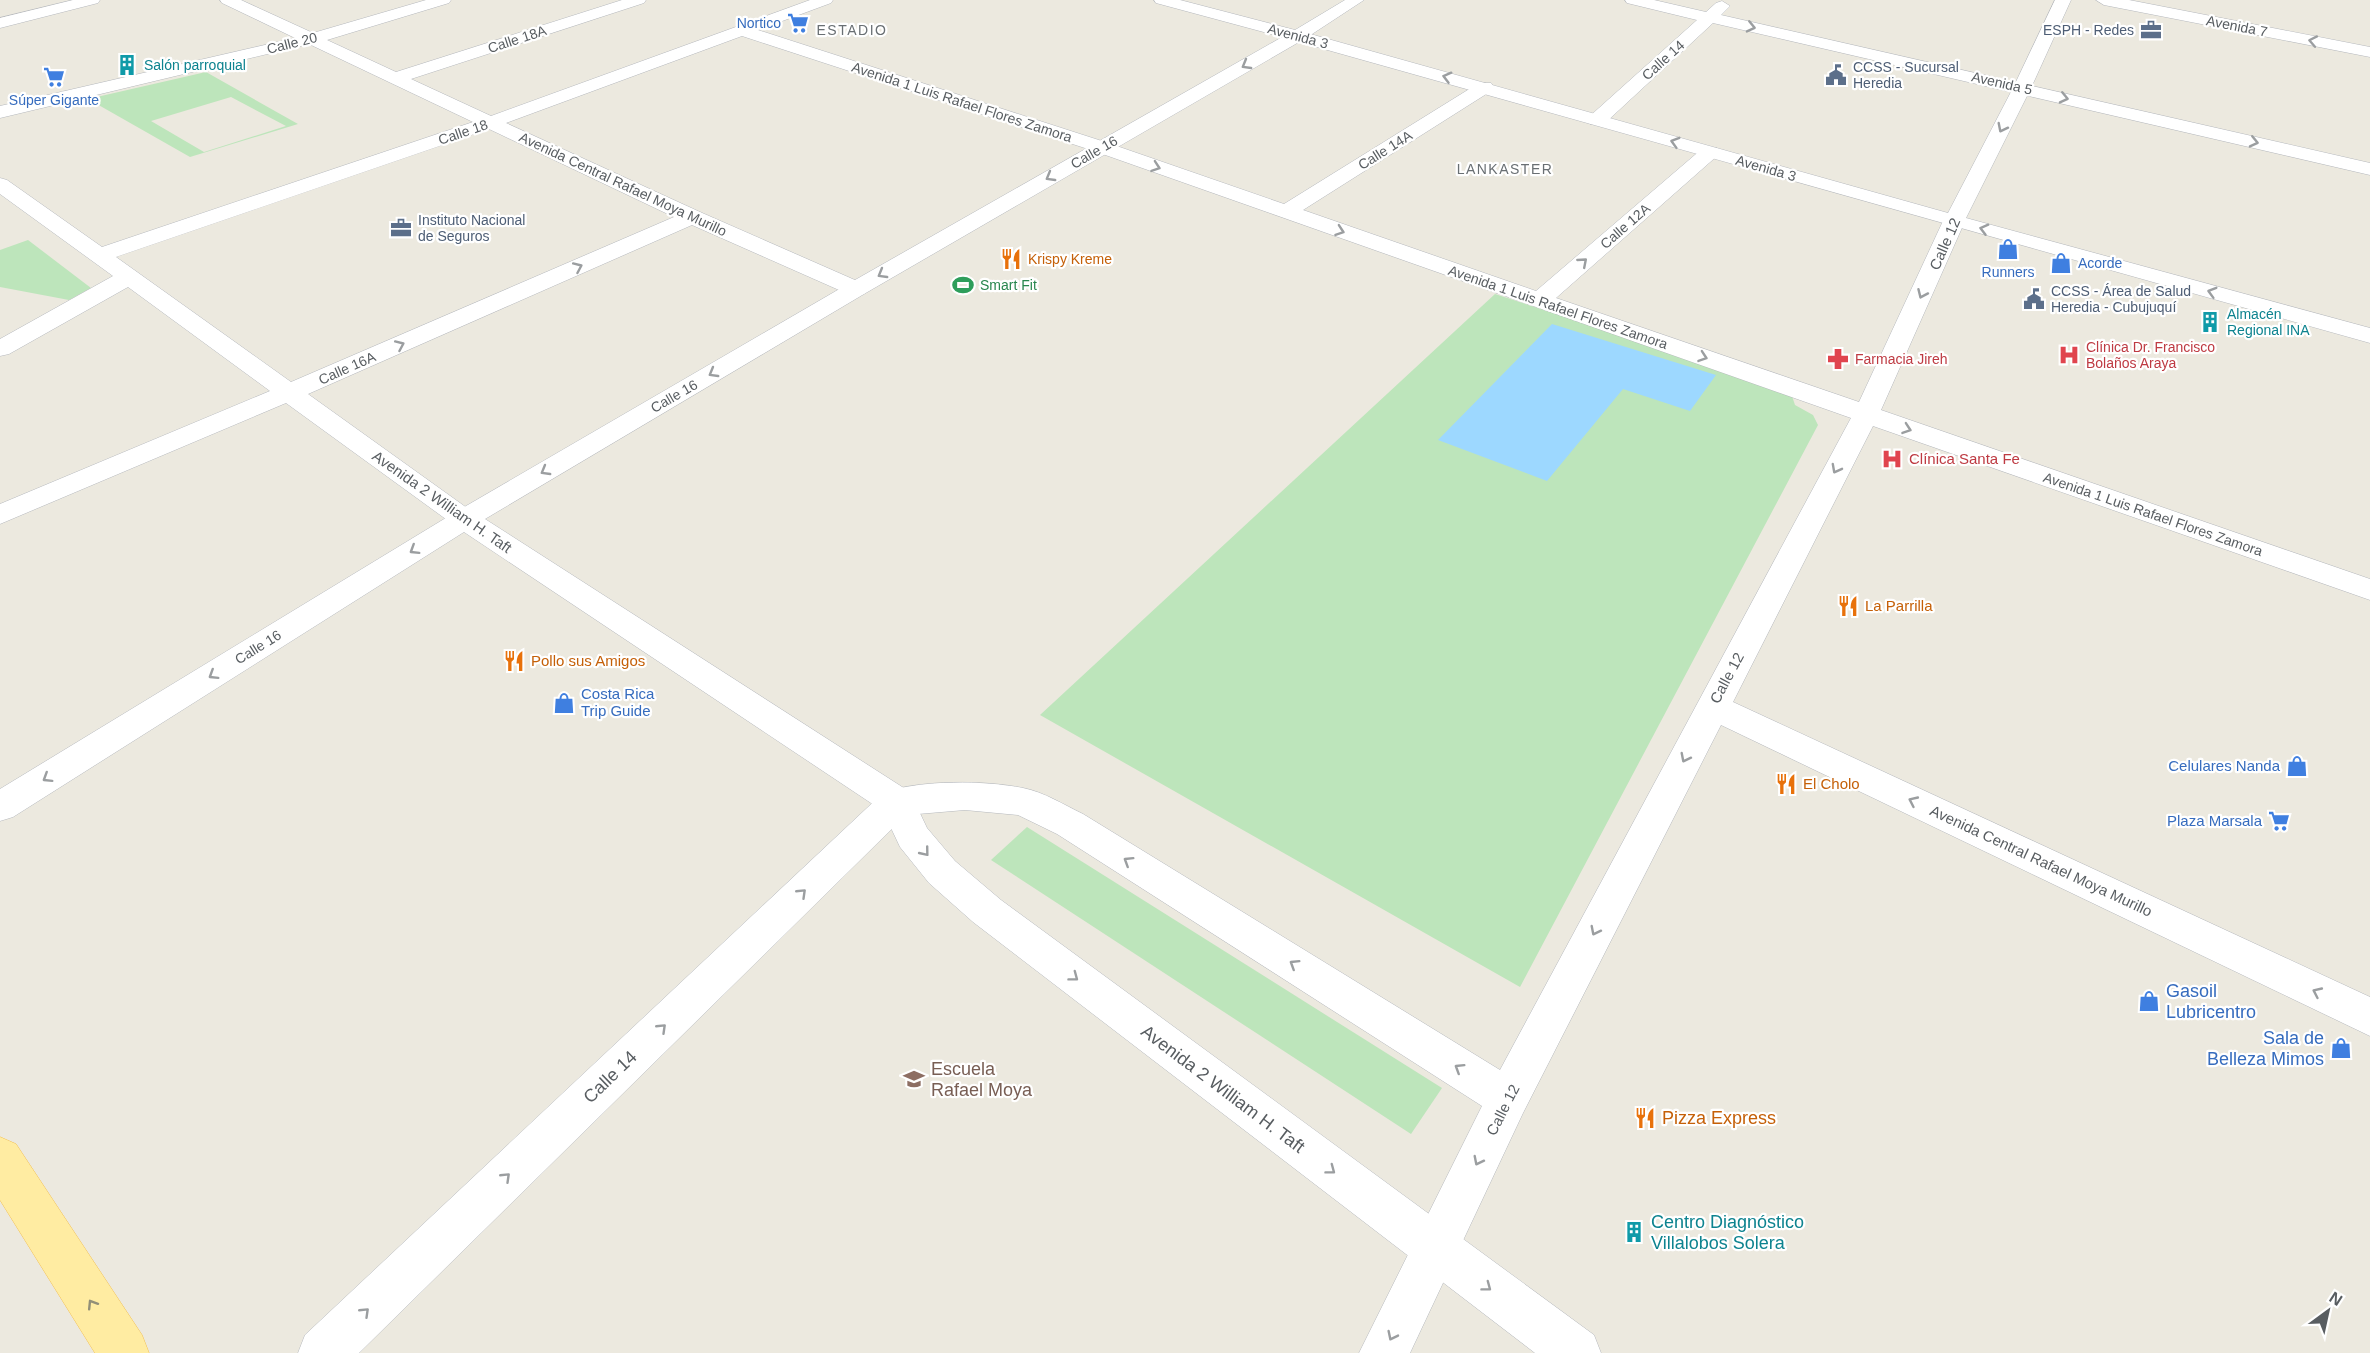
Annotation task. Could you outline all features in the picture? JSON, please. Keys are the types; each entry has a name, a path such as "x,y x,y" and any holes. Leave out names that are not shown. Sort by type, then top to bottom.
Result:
{"main road":[{"path":"0,1159 124,1353"}],"street":[{"path":"0,23 92,0"},
{"name":"Avenida Central Rafael Moya Murillo","path":"228,0 692,217 856,289"},
{"name":"Calle 20","path":"0,112 311,39 443,0"},
{"name":"Calle 18A","path":"396,78 638,0"},
{"name":"Calle 18","path":"99,256 492,123 825,0"},
{"name":"Avenida 3","path":"1162,0 1485,87 1954,222 2370,336"},
{"name":"Calle 16","path":"0,807 464,519 1356,0"},
{"name":"Avenida 5","path":"1633,0 2370,169"},
{"name":"Calle 14","path":"1597,120 1729,0"},
{"name":"Calle 12","path":"1384,1353 1508,1099 1883,382 1954,222 2022,88 2063,0"},
{"name":"Avenida 7","path":"2104,0 2370,52"},
{"name":"Avenida 1 Luis Rafael Flores Zamora","path":"743,32 1101,147 2370,590"},
{"name":"Calle 14A","path":"1286,212 1485,87"},
{"name":"Calle 12A","path":"1539,300 1710,152"},
{"name":"Avenida 2 William H. Taft","path":"0,184 127,278 464,519 897,802 913,837 942,872 987,911 1576,1353"},
{"name":"Calle 16A","path":"0,515 288,393 692,217"},
{"path":"0,349 127,278"},
{"name":"Avenida Central Rafael Moya Murillo","path":"1712,706 2370,1017"},
{"path":"897,802 965,796 1023,802 1070,824 1508,1099"},
{"name":"Calle 14","path":"323,1353 897,802"}],"green space":[{"path":"206,72 298,124 190,157 88,99","holes":["231,97 286,126 204,152 151,121"]},
{"path":"28,240 91,288 69,300 0,287 0,250"},
{"path":"1495,294 1790,390 1795,405 1813,415 1818,425 1520,987 1040,715"},
{"path":"1027,827 1442,1088 1411,1134 991,860"}],"water":[{"path":"1552,324 1716,375 1690,411 1623,389 1547,481 1438,440"}],"place":[{"name":"Nortico","path":"798,23"},
{"name":"ESPH - Redes","path":"2151,30"},
{"name":"Salón parroquial","path":"127,65"},
{"name":"CCSS - Sucursal Heredia","path":"1836,75"},
{"name":"Súper Gigante","path":"54,77"},
{"name":"Instituto Nacional de Seguros","path":"401,228"},
{"name":"Runners","path":"2008,249"},
{"name":"Krispy Kreme","path":"1011,259"},
{"name":"Acorde","path":"2061,263"},
{"name":"Smart Fit","path":"963,285"},
{"name":"CCSS - Área de Salud Heredia - Cubujuquí","path":"2034,299"},
{"name":"Almacén Regional INA","path":"2210,322"},
{"name":"Clínica Dr. Francisco Bolaños Araya","path":"2069,355"},
{"name":"Farmacia Jireh","path":"1838,359"},
{"name":"Clínica Santa Fe","path":"1892,459"},
{"name":"La Parrilla","path":"1848,606"},
{"name":"Pollo sus Amigos","path":"514,661"},
{"name":"Costa Rica Trip Guide","path":"564,703"},
{"name":"Celulares Nanda","path":"2297,766"},
{"name":"El Cholo","path":"1786,784"},
{"name":"Plaza Marsala","path":"2279,821"},
{"name":"Gasoil Lubricentro","path":"2149,1001"},
{"name":"Sala de Belleza Mimos","path":"2341,1048"},
{"name":"Escuela Rafael Moya","path":"914,1079"},
{"name":"Pizza Express","path":"1645,1118"},
{"name":"Centro Diagnóstico Villalobos Solera","path":"1634,1232"}],"district":[{"name":"ESTADIO","path":"852,30"},
{"name":"LANKASTER","path":"1505,169"}]}
